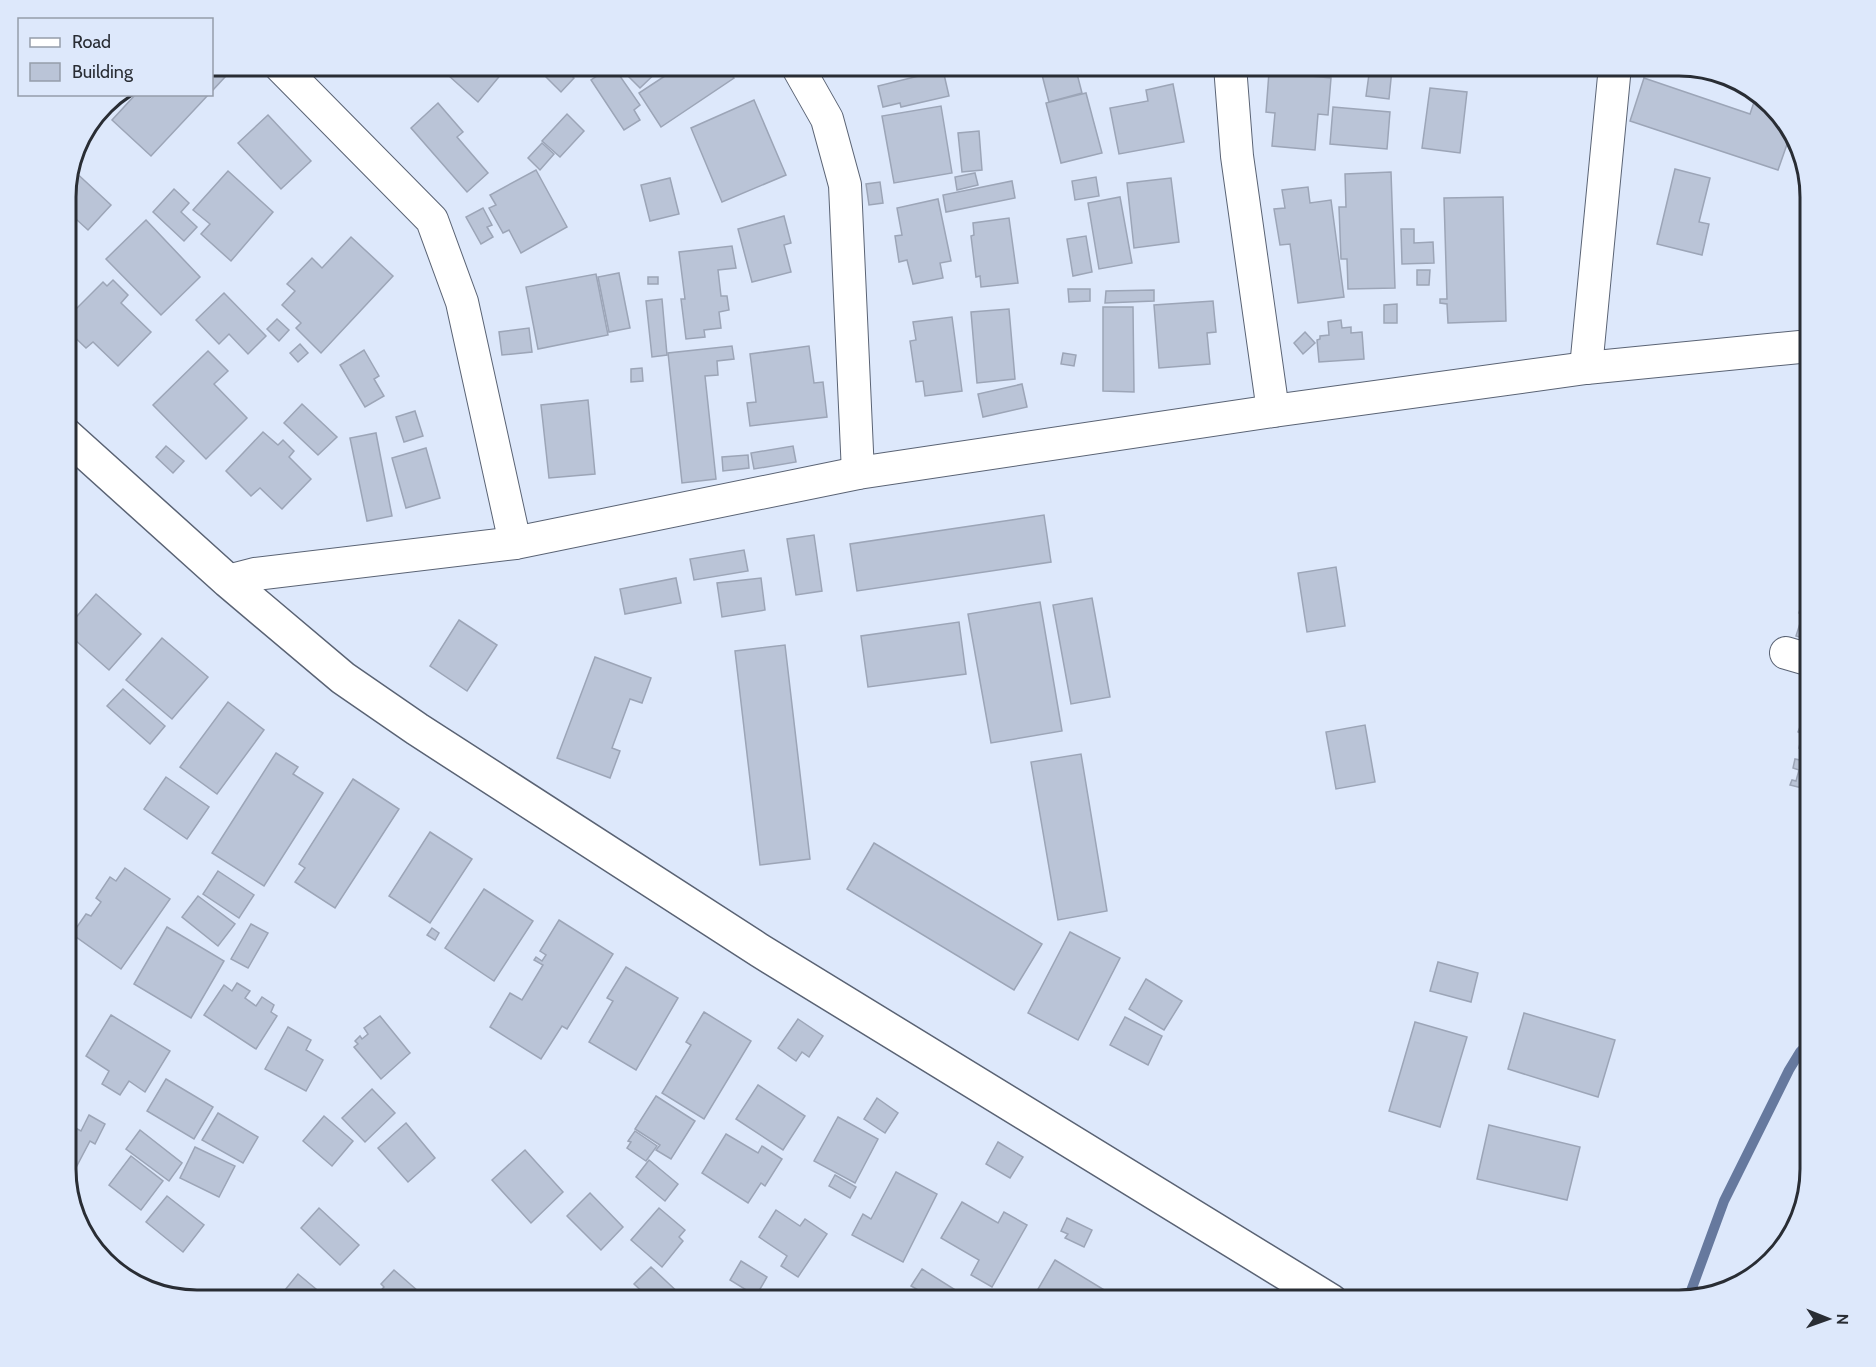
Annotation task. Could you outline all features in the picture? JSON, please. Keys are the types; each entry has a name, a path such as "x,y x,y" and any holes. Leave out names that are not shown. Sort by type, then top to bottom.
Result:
{"street":[{"path":"1231,76 1237,156 1273,411"},
{"path":"1586,368 1614,76"},
{"path":"291,77 432,220 462,302 515,543"},
{"path":"803,77 827,119 845,185 858,473"},
{"path":"228,581 255,574 515,543 858,473 1273,411 1586,368 1800,347"},
{"path":"77,445 228,581 343,678 417,729 759,950 1315,1291"}],"building":[{"path":"944,76 949,96 901,107 900,103 883,107 878,86 917,77"},
{"path":"1042,76 1078,76 1082,93 1049,102"},
{"path":"1269,76 1331,78 1328,115 1318,114 1315,150 1272,146 1275,113 1266,112"},
{"path":"1369,76 1391,76 1389,99 1366,96"},
{"path":"213,77 225,77 213,90"},
{"path":"450,77 499,77 478,102"},
{"path":"546,77 573,77 561,92"},
{"path":"596,77 620,77 640,105 634,110 640,120 624,130 591,80"},
{"path":"629,77 652,77 640,88"},
{"path":"664,77 734,78 661,127 639,93"},
{"path":"1644,78 1750,114 1754,103 1779,130 1787,144 1778,170 1630,121"},
{"path":"1173,84 1184,142 1119,154 1110,108 1148,101 1146,90"},
{"path":"1430,88 1467,92 1460,153 1422,148"},
{"path":"1086,93 1102,153 1061,163 1046,103"},
{"path":"134,96 207,96 151,156 112,120"},
{"path":"754,100 786,175 722,202 691,128"},
{"path":"438,103 463,132 457,137 488,173 467,192 411,128"},
{"path":"941,106 952,173 894,183 882,116"},
{"path":"1333,107 1390,112 1387,149 1330,144"},
{"path":"567,114 584,131 560,157 542,141"},
{"path":"268,115 311,161 281,189 238,143"},
{"path":"979,131 982,170 962,172 958,133"},
{"path":"542,143 554,154 540,170 528,158"},
{"path":"1675,169 1710,178 1699,222 1709,224 1702,255 1657,244"},
{"path":"536,170 567,227 521,253 509,230 503,233 489,208 496,205 490,195"},
{"path":"228,171 273,212 231,261 201,234 210,224 193,210"},
{"path":"1391,172 1395,288 1348,289 1347,259 1341,259 1339,207 1346,207 1345,174"},
{"path":"975,173 978,185 957,190 955,177"},
{"path":"79,176 111,205 88,230 77,220"},
{"path":"1096,177 1099,196 1075,200 1072,181"},
{"path":"670,178 679,214 650,221 641,185"},
{"path":"1171,178 1179,242 1134,248 1127,183"},
{"path":"1012,181 1015,198 946,212 943,195"},
{"path":"880,182 883,203 869,205 866,184"},
{"path":"1308,187 1310,203 1331,200 1344,297 1298,303 1290,244 1280,245 1274,209 1285,208 1282,190"},
{"path":"174,189 189,203 181,212 197,227 184,241 153,212"},
{"path":"1120,197 1132,263 1099,269 1088,203"},
{"path":"1503,197 1506,321 1448,323 1447,304 1440,303 1440,299 1447,299 1444,198"},
{"path":"938,199 951,261 940,263 943,278 913,284 907,260 899,262 895,236 902,235 897,208"},
{"path":"483,208 492,225 487,227 493,237 481,244 466,217"},
{"path":"784,216 791,243 784,245 791,272 752,282 738,229"},
{"path":"1009,218 1018,283 981,287 980,276 976,277 971,236 974,235 973,223"},
{"path":"146,220 200,277 161,315 106,259"},
{"path":"1401,229 1414,229 1414,243 1433,242 1434,263 1402,264"},
{"path":"1086,236 1092,272 1073,276 1067,239"},
{"path":"351,237 393,276 321,353 296,328 301,323 282,305 295,291 287,284 312,258 322,268"},
{"path":"732,246 736,268 718,270 721,296 727,296 729,310 719,312 721,328 704,330 705,337 686,339 681,299 685,299 679,252"},
{"path":"1417,270 1430,270 1429,285 1417,285"},
{"path":"619,273 630,328 609,332 598,277"},
{"path":"596,274 608,335 538,349 526,287"},
{"path":"648,277 658,277 658,284 648,284"},
{"path":"113,280 128,295 121,303 151,332 118,366 93,342 86,348 77,339 77,308 103,282 107,286"},
{"path":"1068,289 1090,289 1090,301 1069,302"},
{"path":"1154,290 1154,301 1105,303 1106,291"},
{"path":"224,293 266,336 248,354 229,334 219,344 196,320"},
{"path":"662,299 667,355 652,357 646,301"},
{"path":"1213,301 1216,332 1207,333 1210,364 1159,368 1154,305"},
{"path":"1397,304 1397,323 1384,323 1384,305"},
{"path":"1103,307 1133,307 1134,392 1103,391"},
{"path":"1009,309 1015,379 977,383 971,312"},
{"path":"952,317 962,391 925,396 923,381 916,382 910,341 916,340 913,322"},
{"path":"277,319 289,330 279,341 267,329"},
{"path":"1341,320 1342,328 1351,327 1351,333 1362,332 1364,359 1319,362 1317,340 1320,336 1329,335 1328,322"},
{"path":"529,328 532,352 502,355 499,332"},
{"path":"1305,332 1315,343 1303,354 1294,343"},
{"path":"300,344 308,353 298,362 290,353"},
{"path":"732,346 734,359 717,361 718,375 705,376 716,479 682,483 668,353"},
{"path":"809,346 814,383 823,382 827,417 750,426 747,403 756,402 750,354"},
{"path":"364,350 379,376 374,379 384,396 365,407 340,365"},
{"path":"208,351 228,371 214,384 247,418 206,459 153,405"},
{"path":"1063,353 1076,355 1074,366 1061,364"},
{"path":"642,368 643,381 631,382 631,369"},
{"path":"1022,384 1027,407 983,417 978,394"},
{"path":"588,400 595,474 549,478 541,405"},
{"path":"302,404 337,437 318,455 284,423"},
{"path":"415,411 423,436 404,442 396,417"},
{"path":"263,432 278,445 283,440 294,451 289,457 311,479 282,509 260,488 251,496 226,471"},
{"path":"376,433 392,516 367,521 350,438"},
{"path":"166,446 184,461 173,473 156,457"},
{"path":"793,446 796,462 754,469 751,453"},
{"path":"426,448 440,498 406,508 392,458"},
{"path":"748,455 749,468 723,471 722,457"},
{"path":"1044,515 1051,562 857,591 850,544"},
{"path":"814,535 822,591 796,595 787,539"},
{"path":"744,550 748,571 694,580 690,559"},
{"path":"1336,567 1345,626 1307,632 1298,573"},
{"path":"676,578 681,603 625,614 620,589"},
{"path":"761,578 765,610 722,617 717,583"},
{"path":"96,594 141,634 109,670 77,642 77,616"},
{"path":"1092,598 1110,697 1071,704 1053,605"},
{"path":"1040,602 1062,731 991,743 968,614"},
{"path":"459,620 497,645 467,691 430,666"},
{"path":"959,622 966,674 868,687 861,636"},
{"path":"1800,623 1800,637 1796,636"},
{"path":"162,638 208,677 172,719 126,680"},
{"path":"785,645 810,859 760,865 735,651"},
{"path":"595,657 651,678 642,703 630,699 612,748 620,751 610,778 557,758"},
{"path":"123,689 165,726 150,744 107,706"},
{"path":"228,702 264,730 217,794 180,767"},
{"path":"1365,725 1375,782 1336,789 1326,732"},
{"path":"276,753 298,767 293,774 323,793 264,886 212,853"},
{"path":"1081,754 1107,911 1058,920 1031,762"},
{"path":"1795,759 1800,760 1800,788 1790,785 1792,780 1796,781 1799,770 1793,768"},
{"path":"166,777 209,807 187,839 144,809"},
{"path":"353,779 399,809 335,908 295,882 305,868 299,864"},
{"path":"430,832 472,859 430,923 389,896"},
{"path":"874,843 1042,944 1014,990 847,889"},
{"path":"125,868 170,899 121,969 77,938 77,927 86,914 91,916 101,902 96,898 110,877 116,881"},
{"path":"218,871 254,895 239,918 203,894"},
{"path":"484,889 533,921 494,981 445,948"},
{"path":"198,896 235,924 218,946 182,917"},
{"path":"559,920 613,954 567,1029 562,1026 541,1059 490,1027 510,993 522,1000 543,965 534,960 536,957 542,961 546,955 540,951"},
{"path":"251,924 268,933 248,968 231,959"},
{"path":"167,927 224,961 191,1018 134,984"},
{"path":"432,928 439,933 435,940 427,935"},
{"path":"1070,932 1120,958 1078,1040 1028,1013"},
{"path":"1438,962 1478,973 1471,1002 1430,991"},
{"path":"626,967 678,998 636,1070 589,1042 613,1001 607,998"},
{"path":"1146,979 1182,1001 1164,1030 1129,1009"},
{"path":"237,983 250,991 245,998 256,1006 262,997 274,1005 271,1012 277,1016 256,1049 204,1015 224,985 232,991"},
{"path":"704,1012 751,1041 704,1119 662,1093 691,1045 686,1042"},
{"path":"1524,1013 1615,1040 1598,1097 1508,1069"},
{"path":"111,1015 170,1051 145,1092 129,1081 120,1095 102,1084 109,1071 86,1056"},
{"path":"380,1016 410,1053 381,1079 354,1047 358,1044 355,1041 360,1036 362,1039 368,1034 364,1028"},
{"path":"1125,1017 1162,1036 1148,1065 1110,1045"},
{"path":"798,1019 823,1036 809,1057 802,1052 796,1061 778,1048"},
{"path":"1415,1022 1467,1037 1440,1127 1389,1111"},
{"path":"288,1027 311,1040 306,1050 323,1060 306,1091 265,1069"},
{"path":"166,1079 213,1107 194,1139 147,1111"},
{"path":"758,1085 805,1116 783,1150 736,1119"},
{"path":"372,1089 395,1113 365,1142 342,1118"},
{"path":"656,1096 695,1121 671,1159 656,1150 660,1145 635,1129"},
{"path":"877,1098 898,1113 885,1133 864,1119"},
{"path":"218,1113 258,1137 243,1163 202,1140"},
{"path":"89,1115 105,1124 95,1144 90,1141 77,1166 77,1129 81,1131"},
{"path":"324,1116 353,1141 332,1166 303,1141"},
{"path":"838,1117 878,1139 855,1183 814,1161"},
{"path":"406,1123 435,1158 408,1182 378,1148"},
{"path":"1489,1125 1580,1147 1567,1200 1477,1179"},
{"path":"140,1130 182,1163 169,1181 126,1149"},
{"path":"635,1131 657,1146 646,1161 627,1148 631,1142 628,1141"},
{"path":"726,1134 758,1153 762,1146 782,1159 765,1186 761,1183 748,1203 702,1173"},
{"path":"998,1142 1023,1157 1010,1178 986,1164"},
{"path":"195,1147 235,1166 219,1197 180,1178"},
{"path":"525,1150 563,1192 531,1223 492,1180"},
{"path":"131,1156 163,1181 141,1210 109,1185"},
{"path":"649,1160 678,1184 665,1201 636,1177"},
{"path":"896,1172 937,1194 903,1262 852,1235 863,1214 871,1219"},
{"path":"835,1175 856,1187 850,1198 829,1186"},
{"path":"590,1193 623,1227 601,1250 567,1216"},
{"path":"167,1196 204,1225 183,1252 146,1222"},
{"path":"962,1202 998,1223 1004,1212 1027,1225 992,1287 971,1275 979,1260 941,1238"},
{"path":"319,1208 359,1245 340,1265 301,1228"},
{"path":"659,1208 685,1230 679,1237 683,1241 662,1267 631,1240"},
{"path":"776,1210 800,1226 805,1219 827,1234 798,1277 781,1266 787,1256 759,1237"},
{"path":"1067,1218 1092,1230 1084,1247 1065,1238 1068,1234 1061,1231"},
{"path":"1055,1260 1106,1291 1037,1291"},
{"path":"741,1261 767,1277 759,1291 748,1291 730,1280"},
{"path":"651,1267 677,1291 641,1291 634,1284"},
{"path":"922,1269 957,1291 920,1291 911,1286"},
{"path":"394,1270 418,1291 380,1291 384,1287 381,1284"},
{"path":"298,1274 318,1291 284,1291"}],"waterway":[{"path":"1692,1289 1724,1201 1800,1052"}]}
